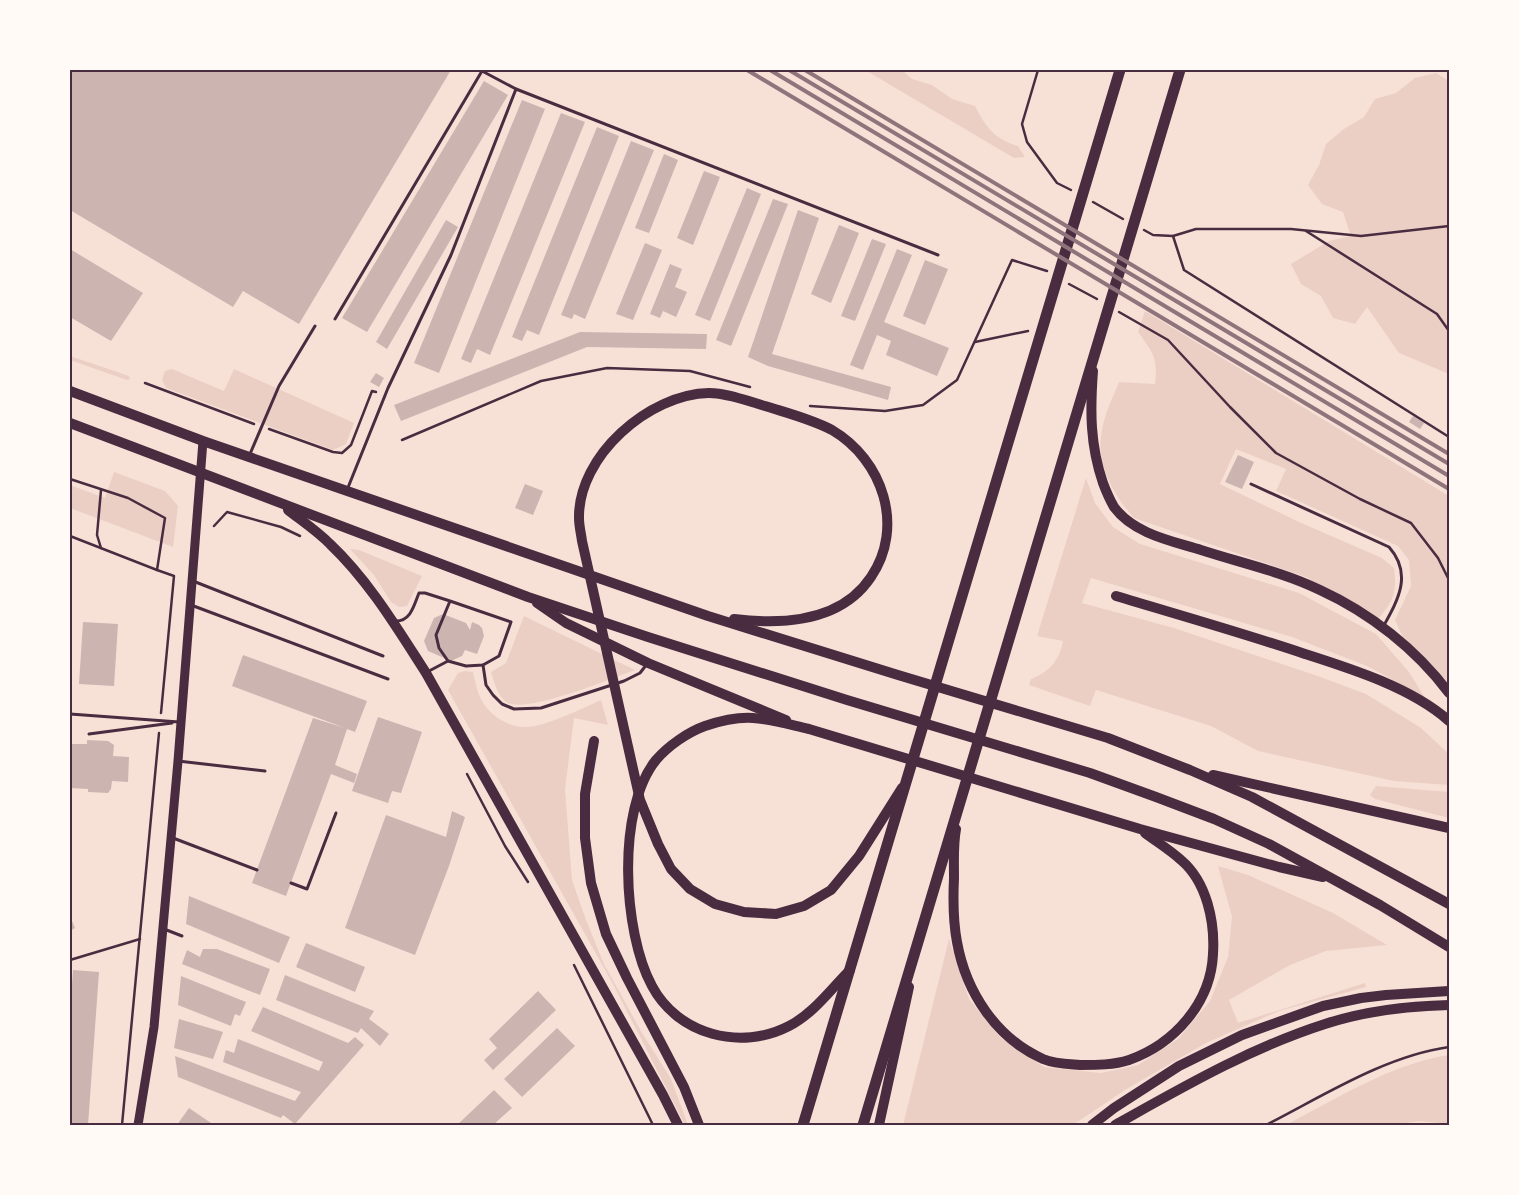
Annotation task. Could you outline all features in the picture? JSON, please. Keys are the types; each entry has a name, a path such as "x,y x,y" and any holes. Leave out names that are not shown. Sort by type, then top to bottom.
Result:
{"highway":[{"path":"803,1125 1120,70"},
{"path":"863,1125 1180,70"}],"main road":[{"path":"1094,356 1091,397 1092,434 1096,460 1114,507 1130,522 1154,535 1286,577 1320,590 1383,628 1409,648 1440,681 1449,694"},
{"path":"70,391 203,442 708,616 1108,738 1252,797 1449,904"},
{"path":"708,616 755,622 799,620 832,611 847,602 871,578 885,547 887,513 884,496 878,480 859,451 846,440 816,422 730,396 710,393 688,396 650,410 615,437 601,455 590,474 583,495 579,518 582,541 640,800 658,844 671,869 690,889 715,904 744,912 776,914 804,906 831,890 859,856 906,780"},
{"path":"70,424 528,597 809,688 1090,773 1214,819 1269,844 1334,879 1425,931 1449,947"},
{"path":"282,504 330,544 359,576 392,621 426,673 678,1125"},
{"path":"1116,596 1364,673 1400,690 1440,713 1449,721"},
{"path":"528,597 566,623 648,663 809,729 1140,829 1279,867 1334,879"},
{"path":"809,729 754,718 731,720 704,726 686,735 656,761 637,798 629,838 628,884 634,934 645,971 662,1001 674,1014 689,1024 705,1032 722,1037 739,1039 757,1038 790,1026 805,1016 850,970"},
{"path":"594,741 585,794 585,838 591,882 606,934 684,1087 699,1125"},
{"path":"1190,770 1448,828"},
{"path":"962,797 954,841 953,902 957,942 968,980 986,1013 1010,1039 1045,1060 1066,1064 1107,1064 1128,1060 1162,1044 1188,1018 1204,991 1210,976 1213,960 1213,928 1202,892 1194,876 1182,860 1140,829"},
{"path":"879,1125 922,929"},
{"path":"1092,1125 1114,1108 1179,1066 1242,1035 1323,1006 1386,995 1449,991"},
{"path":"1115,1125 1203,1076 1261,1047 1326,1023 1364,1014 1406,1008 1449,1005"}],"street":[{"path":"140,1124 154,1027 178,761 203,442"}],"lane":[{"path":"336,319 482,71 516,89 938,255"},
{"path":"347,491 385,396 451,255 516,89"},
{"path":"248,457 279,386 314,326"},
{"path":"1250,484 1389,547 1400,565 1402,584 1396,602 1383,628"},
{"path":"192,581 383,656"},
{"path":"392,621 402,621 409,616 419,593 450,601 511,622 499,656 483,666 466,666 448,660 439,648 436,635 450,601"},
{"path":"190,605 388,679"},
{"path":"426,673 448,660"},
{"path":"483,666 486,685 493,696 502,704 514,709 541,708 624,682 640,673 648,663"},
{"path":"70,714 160,722 181,722"},
{"path":"89,734 160,722"},
{"path":"178,761 265,771"},
{"path":"291,883 307,889 336,813"},
{"path":"170,837 257,870"},
{"path":"162,928 182,936"}],"path":[{"path":"1038,70 1022,124 1027,142 1057,183 1075,192"},
{"path":"1092,202 1127,221"},
{"path":"1136,226 1153,235 1174,236 1196,229 1306,231 1361,236 1449,226"},
{"path":"1306,231 1437,314 1449,331"},
{"path":"1174,236 1184,270 1449,437"},
{"path":"810,406 885,411 924,405 957,380 1012,260 1051,273"},
{"path":"1067,282 1099,300"},
{"path":"1116,310 1168,340 1276,453 1411,523 1438,558 1449,580"},
{"path":"974,342 1042,328"},
{"path":"402,440 542,381 607,368 690,371 750,387"},
{"path":"145,383 333,452 342,453 351,445 372,391 385,396"},
{"path":"70,479 128,498 165,518 156,570"},
{"path":"101,490 97,535 101,548"},
{"path":"214,526 227,512 282,527 308,540"},
{"path":"70,536 174,576 122,1125"},
{"path":"464,768 505,846 531,888"},
{"path":"70,960 140,939"},
{"path":"573,962 653,1125"},
{"path":"1266,1125 1376,1069 1430,1050 1449,1047"}],"shaded area":[{"path":"865,70 902,70 912,79 932,85 952,99 975,106 992,131 1003,140 1018,146 1025,157 1014,158"},
{"path":"1436,73 1449,81 1449,374 1399,353 1367,307 1355,324 1333,318 1321,296 1301,284 1291,264 1329,241 1351,236 1343,212 1322,204 1308,185 1319,165 1326,144 1344,129 1364,117 1375,99 1396,93 1415,78"},
{"path":"1145,311 1449,496 1449,688 1403,637 1395,620 1411,586 1409,560 1398,546 1276,491 1286,469 1236,449 1220,484 1299,522 1382,558 1394,568 1395,589 1388,606 1379,618 1306,577 1134,518 1126,509 1113,488 1104,466 1101,454 1102,430 1109,405 1119,382 1155,384 1155,361 1138,332"},
{"path":"70,356 129,376 130,379 127,380 70,360"},
{"path":"172,369 224,391 234,369 354,423 346,444 333,450 166,388 162,380 165,371"},
{"path":"114,472 165,491 178,506 173,547 70,508 70,485 105,498"},
{"path":"1086,478 1095,503 1113,527 1140,544 1299,593 1376,634 1409,672 1427,701 1367,666 1292,637 1091,578 1082,603 1174,628 1366,694 1421,728 1449,754 1449,785 1394,781 1258,751 1211,726 1096,690 1090,706 1029,685 1031,679 1043,673 1053,664 1062,648 1063,641 1037,636"},
{"path":"350,549 359,550 422,576 407,606 399,607 391,602 374,575"},
{"path":"524,616 635,670 549,700 516,705 506,702 498,692 491,672 506,663"},
{"path":"465,671 473,672 476,686 484,705 493,715 517,726 524,727 542,724 601,700 608,725 574,718 565,789 572,880 604,964 641,1031 671,1079 688,1125 685,1125 613,984 448,690 458,673"},
{"path":"1376,786 1449,792 1449,818 1375,799 1370,795"},
{"path":"1218,866 1248,875 1333,913 1387,945 1326,951 1290,965 1229,1000 1238,1023 1365,983 1366,987 1279,1011 1206,1043 1125,1090 1073,1125 903,1125 949,939 969,999 999,1036 1044,1067 1101,1073 1138,1065 1178,1039 1210,1001 1228,957 1232,917"},
{"path":"1449,1055 1449,1124 1420,1121 1389,1125 1286,1125 1365,1083 1428,1059"}],"building":[{"path":"70,70 451,70 299,324 243,291 233,307 70,210"},
{"path":"484,81 508,95 367,332 342,318"},
{"path":"522,100 545,109 439,373 414,363"},
{"path":"561,113 585,122 490,355 477,349 471,363 461,359"},
{"path":"597,127 619,136 539,335 527,330 522,341 512,337"},
{"path":"631,141 654,150 585,319 574,314 572,319 561,315"},
{"path":"664,154 678,160 649,233 635,228"},
{"path":"704,171 720,177 693,245 677,238"},
{"path":"747,188 761,194 710,321 695,315"},
{"path":"773,199 788,204 731,346 716,340"},
{"path":"798,210 819,218 772,354 891,387 888,400 768,366 748,357"},
{"path":"446,220 458,227 387,349 376,342"},
{"path":"839,225 859,233 831,303 811,294"},
{"path":"872,239 886,244 855,321 841,316"},
{"path":"645,243 662,250 633,320 616,314"},
{"path":"70,249 143,293 111,341 70,317"},
{"path":"897,249 912,255 884,322 949,348 937,376 886,355 891,341 877,335 863,370 850,365"},
{"path":"925,260 948,269 925,325 903,316"},
{"path":"670,264 682,269 675,287 687,292 676,317 663,311 660,318 650,314"},
{"path":"580,332 707,334 706,349 587,347 401,421 394,405"},
{"path":"376,373 384,378 379,387 370,382"},
{"path":"1413,416 1424,423 1420,429 1409,422"},
{"path":"1238,455 1254,462 1242,489 1225,482"},
{"path":"525,484 543,491 533,515 515,508"},
{"path":"443,614 466,623 470,630 472,622 482,628 484,636 477,654 465,650 462,656 451,661 428,651 424,641 434,618"},
{"path":"83,622 118,624 114,686 79,684"},
{"path":"243,655 367,701 355,732 347,729 335,765 357,774 354,783 331,774 286,896 252,883 313,718 345,728 232,686"},
{"path":"378,717 422,732 401,793 392,791 388,803 352,791"},
{"path":"87,740 108,741 114,745 113,756 129,757 128,782 112,781 111,789 108,793 88,792 88,789 70,788 72,744 87,744"},
{"path":"452,811 465,817 449,866 415,955 345,928 386,815 446,837"},
{"path":"189,896 290,937 279,963 186,924"},
{"path":"70,916 75,928 70,931"},
{"path":"306,943 365,967 355,992 296,967"},
{"path":"203,949 217,949 270,969 260,995 182,964 187,950 200,957"},
{"path":"73,970 99,972 88,1125 70,1125 70,1013"},
{"path":"285,975 374,1011 369,1019 389,1034 380,1046 361,1028 358,1033 276,1000"},
{"path":"181,976 246,1002 240,1016 235,1014 231,1026 178,1005"},
{"path":"538,991 556,1010 493,1070 484,1060 497,1048 489,1039"},
{"path":"263,1007 348,1043 355,1037 364,1045 295,1124 283,1115 281,1118 178,1077 175,1056 295,1101 301,1092 223,1062 226,1050 234,1053 238,1039 319,1071 323,1062 251,1031"},
{"path":"179,1019 223,1032 213,1059 174,1048"},
{"path":"557,1028 575,1046 522,1097 504,1079"},
{"path":"494,1090 512,1108 493,1125 457,1125"},
{"path":"189,1108 214,1125 177,1125"}],"railway":[{"path":"747,70 1449,489"},
{"path":"770,70 1449,476"},
{"path":"789,70 1449,464"},
{"path":"805,70 1449,454"}]}
